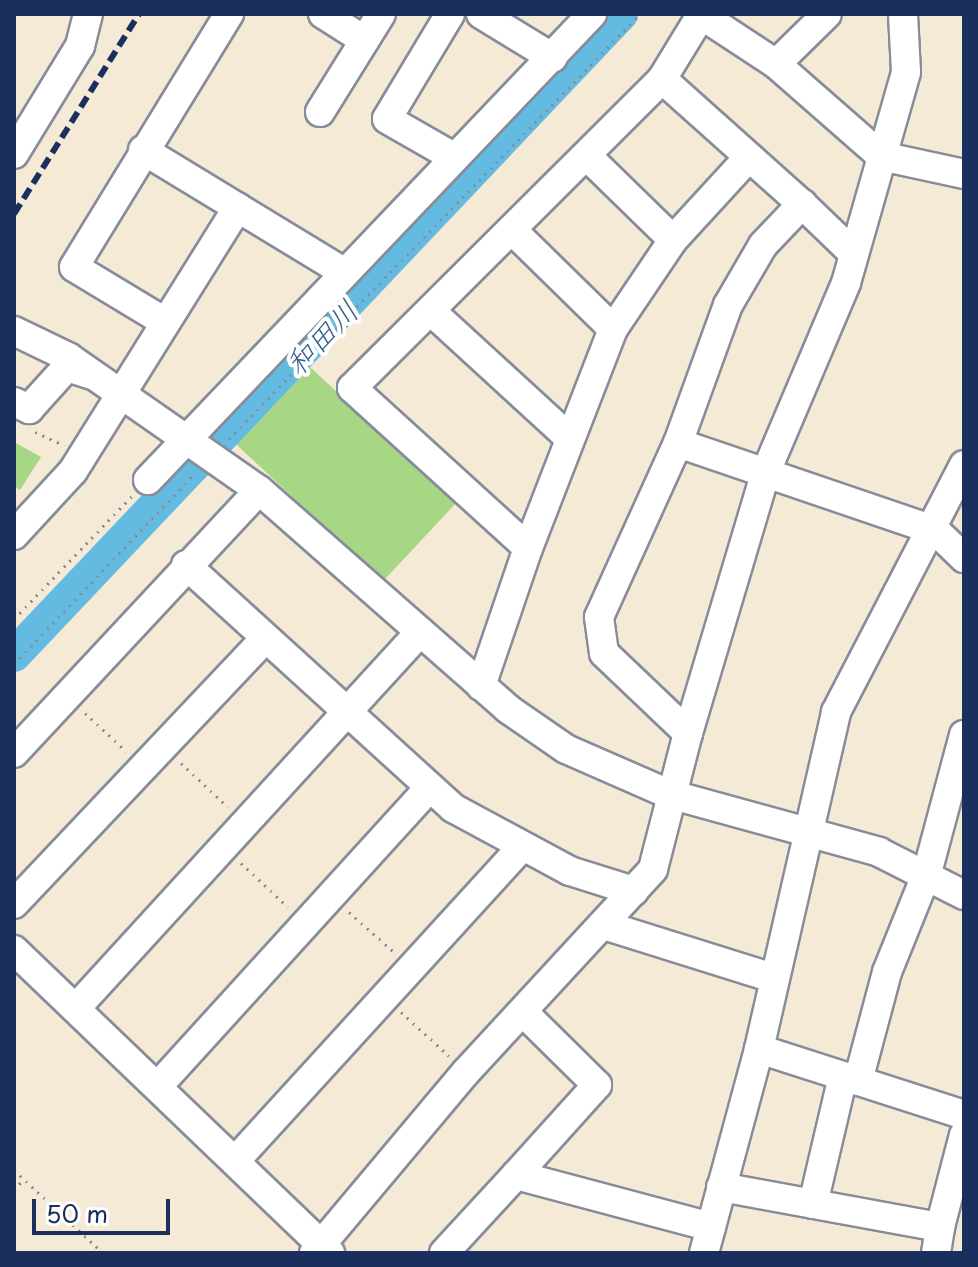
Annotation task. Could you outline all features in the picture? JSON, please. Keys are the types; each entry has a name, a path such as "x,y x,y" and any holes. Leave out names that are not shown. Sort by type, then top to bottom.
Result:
{"street":[{"path":"14,154 80,46 88,14"},
{"path":"165,322 74,267 229,14"},
{"path":"323,14 364,40"},
{"path":"320,112 381,14"},
{"path":"450,14 387,119 455,158"},
{"path":"481,14 553,58"},
{"path":"148,480 201,447 342,283 344,272 592,14"},
{"path":"528,548 352,388 433,313 662,79 700,14 776,64 881,156 964,174"},
{"path":"776,64 827,14"},
{"path":"14,950 236,1160 322,1250 466,1072 653,869 669,794 765,474 854,254 906,72 903,14"},
{"path":"662,79 854,254"},
{"path":"143,150 344,272"},
{"path":"587,156 673,240"},
{"path":"481,686 567,436 613,329 673,240 749,157"},
{"path":"688,733 604,653 599,617 678,443 728,305 763,245 802,204"},
{"path":"14,535 24,509 73,471 238,207"},
{"path":"513,231 613,329"},
{"path":"433,313 567,436"},
{"path":"14,331 68,357 259,490 481,686 566,749 669,794 809,827 927,873 964,895"},
{"path":"14,402 29,409 53,388 67,367 97,377"},
{"path":"678,443 936,531 964,558"},
{"path":"516,1175 707,1240 759,1049 836,712 936,531 964,465"},
{"path":"14,753 65,694 259,490"},
{"path":"186,565 428,789 522,847 634,891"},
{"path":"76,1008 420,632"},
{"path":"14,904 265,639"},
{"path":"813,1204 850,1078 887,972 927,873 964,735"},
{"path":"158,1086 428,789"},
{"path":"236,1160 522,847"},
{"path":"604,925 773,978"},
{"path":"444,1253 597,1085 523,1012"},
{"path":"759,1049 964,1115"},
{"path":"721,1187 813,1204 938,1240 964,1135"}],"path":[{"path":"14,664 201,447 640,14"},
{"path":"28,428 55,444 76,437"},
{"path":"14,619 148,480"},
{"path":"65,694 246,823"},
{"path":"224,847 305,923"},
{"path":"330,895 412,968"},
{"path":"385,997 466,1072"},
{"path":"14,1170 103,1253"},
{"path":"14,1190 24,1179"}],"green space":[{"path":"309,366 456,503 383,581 236,444"},
{"path":"14,442 41,457 20,490 14,486"}],"waterway":[{"name":"和田川","path":"14,655 621,14"}],"railway":[{"path":"14,214 139,14"}]}
